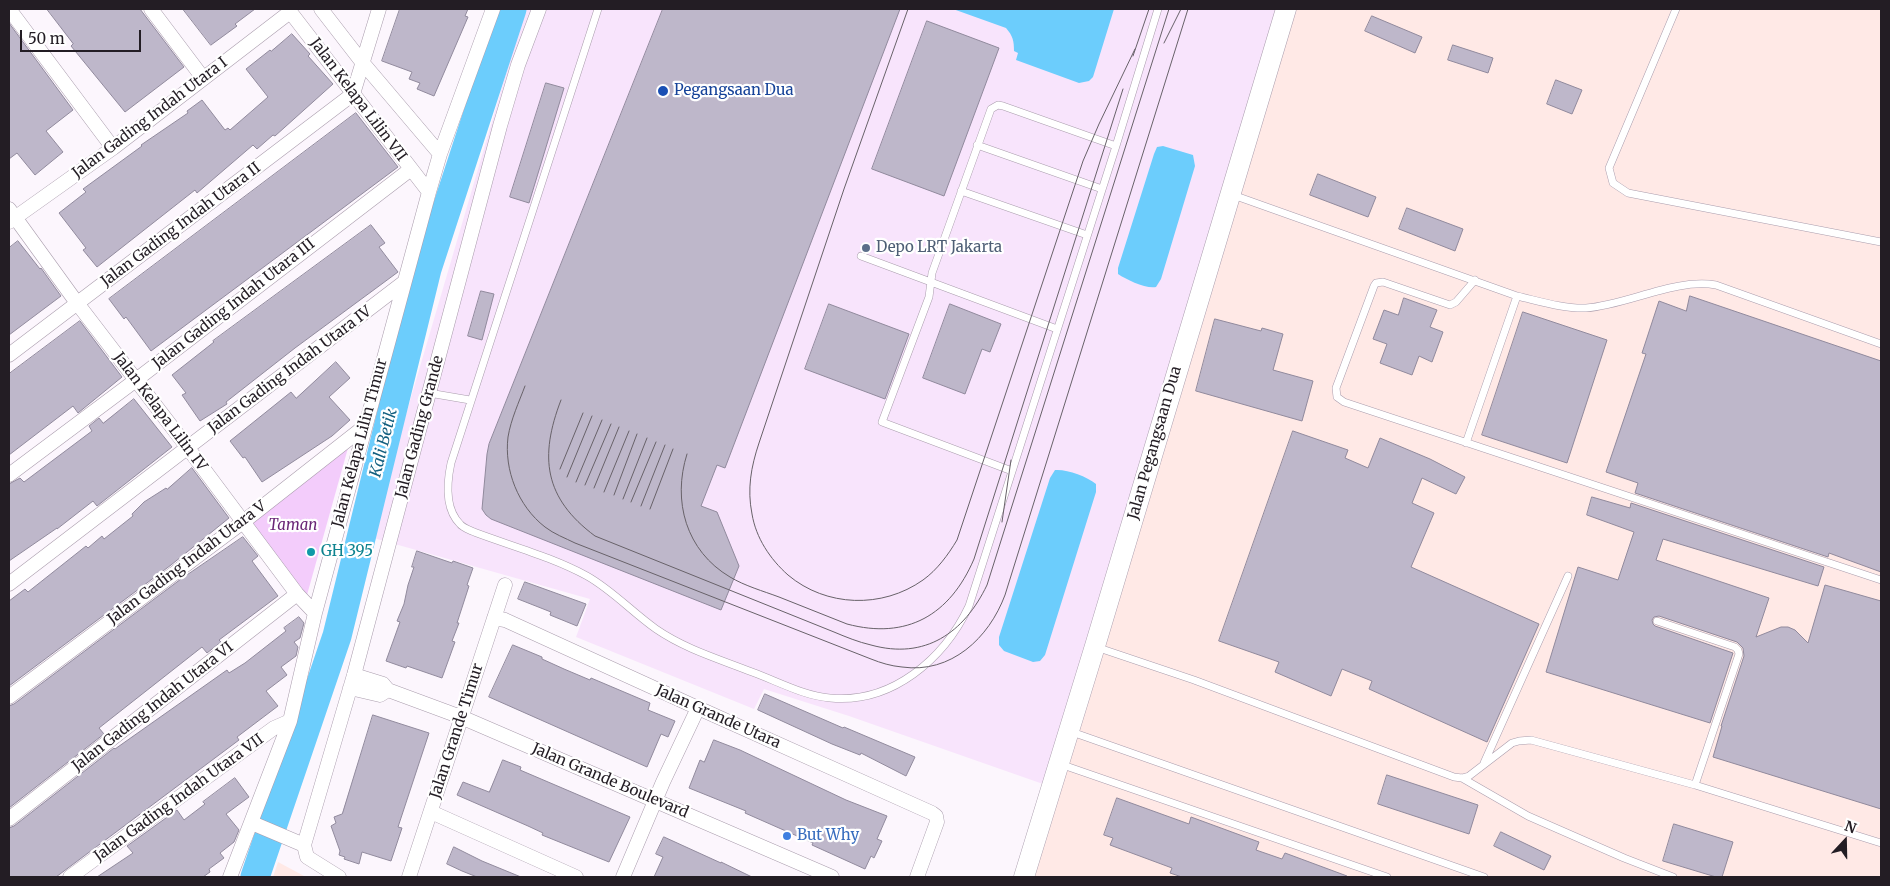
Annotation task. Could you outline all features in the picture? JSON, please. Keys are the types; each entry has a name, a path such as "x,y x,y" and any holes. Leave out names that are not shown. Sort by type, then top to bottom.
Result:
{"main road":[{"name":"Jalan Pegangsaan Dua","path":"1024,877 1286,9"}],"street":[{"path":"151,9 204,78"},
{"name":"Jalan Kelapa Lilin VII","path":"321,9 362,62 440,154"},
{"path":"353,94 379,9"},
{"name":"Jalan Kelapa Lilin Timur","path":"232,874 253,828 290,722 315,613 429,192 440,154 494,9"},
{"name":"Jalan Gading Grande","path":"301,844 352,682 500,126 518,65 539,9"},
{"path":"9,10 113,148"},
{"name":"Jalan Gading Indah Utara I","path":"11,216 113,148 289,10"},
{"name":"Jalan Kelapa Lilin VII","path":"289,10 429,192"},
{"name":"Jalan Gading Indah Utara II","path":"9,355 353,94"},
{"name":"Jalan Gading Indah Utara III","path":"9,474 136,380 411,169"},
{"name":"Jalan Kelapa Lilin IV","path":"11,216 297,594 315,613"},
{"name":"Jalan Gading Indah Utara IV","path":"9,584 404,284"},
{"name":"Jalan Gading Indah Utara V","path":"9,697 243,522 364,427"},
{"name":"Jalan Grande Timur","path":"409,877 460,717 505,585"},
{"name":"Jalan Gading Indah Utara VI","path":"9,819 297,594"},
{"name":"Jalan Grande Utara","path":"494,618 505,620 932,812 936,816 937,822 917,877"},
{"name":"Jalan Grande Boulevard","path":"352,682 380,695 388,690 460,717 832,877"},
{"path":"623,877 698,708"},
{"name":"Jalan Gading Indah Utara VII","path":"70,877 274,728 290,722"},
{"path":"431,812 576,877"},
{"path":"253,828 301,844 306,857 339,877"}],"lane":[{"path":"598,9 522,247 470,400 448,476 452,512 460,525 474,532 565,566 599,583 655,628 686,647 808,693 829,698 849,699 867,696 898,685 928,663 952,635 970,606 1158,9"},
{"path":"1676,9 1609,168 1613,183 1628,193 1881,242"},
{"path":"1012,471 882,422 929,297 932,273 988,112 998,105 1116,146"},
{"path":"977,145 1102,189"},
{"path":"961,191 1087,235"},
{"path":"1229,193 1517,296 1587,308 1687,286 1707,284 1881,344"},
{"path":"861,256 1057,329"},
{"path":"1475,280 1456,302 1450,304 1383,282 1376,283 1336,388 1337,397 1344,402 1466,444 1881,580"},
{"path":"1466,444 1517,296"},
{"path":"429,393 470,400"},
{"path":"1483,766 1568,576"},
{"path":"1657,621 1736,647 1739,654 1695,785"},
{"path":"1095,646 1194,680 1454,777 1462,778 1528,816 1672,877"},
{"path":"1069,731 1476,876 1484,877"},
{"path":"1462,778 1469,776 1512,743 1519,740 1531,740 1695,785 1881,842"},
{"path":"1059,764 1387,877"}],"shaded area":[{"name":"Depo LRT Jakarta","path":"525,9 1283,9 1043,784 849,716 764,689 754,709 576,637 590,599 370,537"},
{"path":"1284,9 1881,9 1881,877 1015,877"},
{"path":"278,862 306,877 273,877"}],"green space":[{"name":"Taman","path":"348,448 307,595 247,520"}],"water":[{"path":"953,9 1114,9 1093,77 1089,81 1079,83 1016,60 1018,53 1014,51 1013,39 1006,28"},
{"path":"1163,146 1193,155 1195,166 1161,279 1156,287 1147,287 1118,274 1118,268 1154,154 1157,147"},
{"path":"1055,470 1071,472 1087,478 1096,484 1096,492 1045,655 1040,661 1033,662 1004,651 999,645 999,637 1050,478"}],"building":[{"path":"47,9 140,9 184,67 125,112 71,46 73,44"},
{"path":"183,9 255,9 235,24 237,26 211,45"},
{"path":"400,9 468,9 465,16 468,17 434,96 417,89 420,83 409,79 412,72 382,61"},
{"path":"663,9 900,9 725,468 717,465 701,506 717,512 739,566 721,610 491,519 482,509 489,444"},
{"path":"1372,16 1422,37 1415,53 1365,31"},
{"path":"927,21 999,48 944,196 872,169"},
{"path":"9,23 73,110 46,131 63,152 35,175 17,153 9,159"},
{"path":"292,34 310,54 308,56 333,84 275,136 273,135 257,149 253,145 197,193 195,190 97,267 83,250 86,248 59,213 86,192 83,189 141,145 188,113 187,111 202,100 225,130 228,128 230,130 268,97 246,69"},
{"path":"1453,45 1493,58 1488,73 1448,60"},
{"path":"1556,80 1582,90 1572,114 1547,104"},
{"path":"546,83 564,88 529,203 510,197"},
{"path":"356,113 398,167 151,351 126,317 124,319 109,299"},
{"path":"1318,174 1376,197 1368,217 1310,195"},
{"path":"1407,208 1463,229 1455,251 1399,229"},
{"path":"371,225 385,243 379,247 398,272 295,348 226,402 227,404 200,421 182,395 186,393 172,375 213,341"},
{"path":"18,241 61,296 9,335 9,248"},
{"path":"481,291 494,294 482,340 468,336"},
{"path":"1690,296 1881,361 1881,572 1829,553 1828,557 1635,493 1638,483 1606,472 1646,354 1642,353 1659,301 1686,311"},
{"path":"1404,298 1437,310 1430,327 1443,332 1432,362 1419,356 1412,375 1380,363 1387,344 1373,339 1384,310 1398,315"},
{"path":"829,304 909,334 885,399 805,369"},
{"path":"950,304 1001,324 990,352 982,349 965,394 923,378"},
{"path":"1523,312 1607,340 1567,463 1482,435"},
{"path":"1215,319 1261,331 1262,328 1283,334 1273,370 1313,381 1302,421 1196,391"},
{"path":"80,321 122,377 78,413 73,406 9,455 9,374"},
{"path":"336,362 350,378 329,397 350,420 332,436 262,482 245,457 243,458 230,441 291,392 296,398"},
{"path":"134,399 172,447 97,506 93,501 57,529 9,561 9,484 20,478 24,482 92,431 89,426 99,418 103,423"},
{"path":"1293,431 1348,450 1345,458 1368,468 1380,438 1430,459 1465,477 1456,494 1422,478 1412,503 1434,513 1411,567 1539,624 1487,742 1369,689 1372,681 1342,669 1331,696 1275,672 1279,662 1219,641"},
{"path":"192,468 229,518 171,565 9,686 9,601 25,589 28,592 86,546 88,548 102,536 104,539 133,516 132,514 144,502 167,489"},
{"path":"1592,497 1630,508 1631,503 1824,567 1818,586 1663,539 1656,560 1769,598 1756,637 1781,627 1788,627 1795,630 1808,643 1825,585 1881,601 1881,809 1713,757 1744,656 1743,648 1737,642 1659,616 1654,617 1652,620 1655,626 1733,653 1710,723 1546,672 1578,567 1618,580 1634,532 1587,515"},
{"path":"243,537 258,556 252,561 278,596 219,640 221,642 207,653 202,647 99,728 104,734 9,808 9,706 181,579"},
{"path":"417,551 473,568 457,623 459,623 452,641 455,642 442,678 386,661 400,622 397,621 404,604"},
{"path":"525,582 586,604 577,626 550,615 551,612 518,599"},
{"path":"299,617 304,623 300,638 294,642 298,647 296,656 281,667 287,675 266,691 278,706 237,737 239,740 56,877 9,877 9,828 114,748 227,670 229,673 245,663 286,631 284,628"},
{"path":"513,645 564,669 590,680 591,678 650,703 648,710 675,721 668,737 661,734 647,767 489,697"},
{"path":"765,694 915,757 906,776 861,753 860,755 832,744 758,710"},
{"path":"373,715 429,733 398,827 402,828 391,861 362,852 359,864 344,859 345,857 339,855 340,851 331,826 336,823 334,817 342,814"},
{"path":"714,740 740,750 846,800 887,816 877,839 882,841 874,858 871,856 865,869 812,845 813,843 745,813 746,811 689,788 700,760 704,762"},
{"path":"503,760 521,767 520,770 630,817 609,862 542,835 543,833 457,795 463,782 489,792"},
{"path":"1387,775 1478,805 1469,834 1378,804"},
{"path":"235,778 249,797 226,814 239,830 234,842 220,853 224,858 209,869 210,872 203,877 97,877 133,853 127,846 177,810 184,820 205,804 203,802"},
{"path":"1117,798 1189,824 1191,817 1259,842 1256,850 1282,859 1285,853 1347,877 1182,877 1170,873 1172,868 1110,845 1113,838 1104,835"},
{"path":"1674,824 1733,842 1722,877 1716,877 1663,861"},
{"path":"1501,832 1551,856 1544,870 1494,846"},
{"path":"664,837 752,877 654,877 663,857 656,854"},
{"path":"454,847 521,877 477,877 462,871 447,864"}],"waterway":[{"name":"Kali Betik","path":"255,877 337,636 427,269 512,9"}],"tram line":[{"path":"908,9 844,189 759,443 751,478 750,496 754,523 760,540 775,562 803,586 837,598 872,600 890,596 907,589 933,572 957,540 1083,161 1135,49"},
{"path":"1133,56 1149,9"},
{"path":"561,400 550,440 549,458 551,475 556,491 565,507 578,522 595,536 843,636 871,645 891,649 909,649 941,639 967,617 987,585 1169,9"},
{"path":"1164,43 1181,9"},
{"path":"525,386 509,430 508,462 520,498 535,518 548,529 575,543 882,663 898,667 920,668 937,665 952,659 978,639 998,611 1005,595 1188,9"},
{"path":"687,454 681,489 682,507 686,523 693,539 703,553 715,566 730,577 748,586 847,624 869,628 889,628 907,625 924,618 939,608 964,579 974,559 1123,89"},
{"path":"560,469 583,413"},
{"path":"567,477 592,416"},
{"path":"576,482 602,420"},
{"path":"585,485 611,424"},
{"path":"594,488 619,427"},
{"path":"604,492 629,431"},
{"path":"614,495 637,434"},
{"path":"623,499 647,438"},
{"path":"631,502 656,442"},
{"path":"641,506 665,445"},
{"path":"650,509 673,449"},
{"path":"1002,522 1011,460"}],"place":[{"name":"Pegangsaan Dua","path":"663,91"},
{"name":"Depo LRT Jakarta","path":"866,248"},
{"name":"GH 395","path":"311,552"},
{"name":"But Why","path":"787,836"}]}
